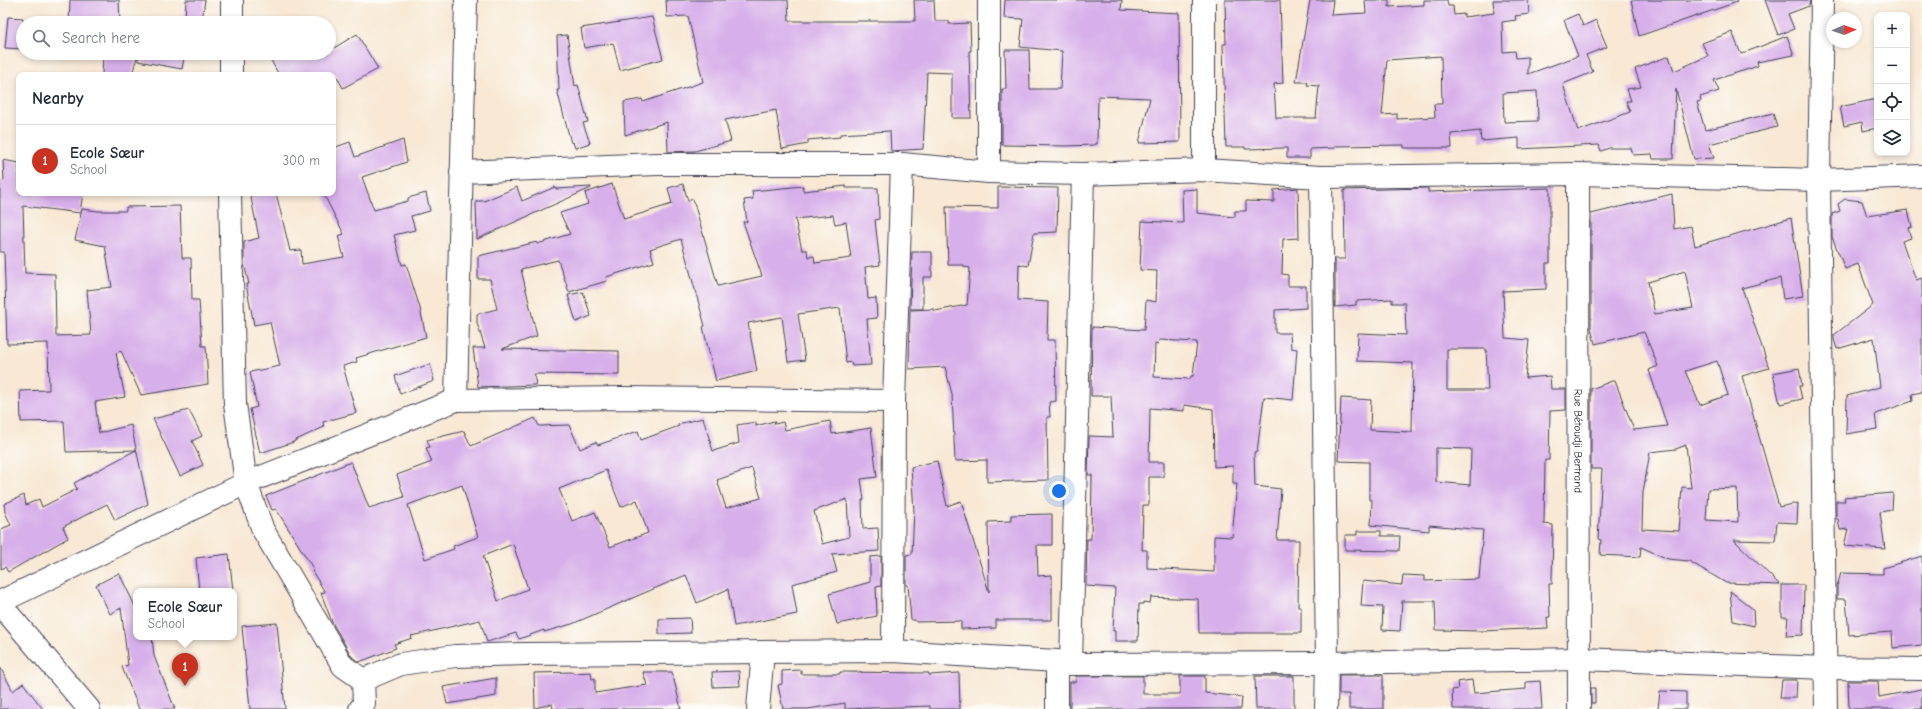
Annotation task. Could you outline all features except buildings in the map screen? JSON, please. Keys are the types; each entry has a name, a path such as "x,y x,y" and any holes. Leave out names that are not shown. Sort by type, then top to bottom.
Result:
{"street":[{"path":"232,0 232,16"},
{"path":"456,400 466,0"},
{"path":"989,0 989,172"},
{"path":"1204,0 1204,170"},
{"path":"1822,0 1819,180 1827,668 1826,709"},
{"path":"231,60 231,72"},
{"path":"461,172 657,164 902,164 989,172 1083,174 1204,170 1321,177 1578,174 1819,180 1922,176"},
{"path":"893,651 894,401 902,164"},
{"path":"1057,709 1064,663 1083,174"},
{"name":"Rue Bétoudji Bertrand","path":"1578,174 1579,709"},
{"path":"1321,177 1327,663 1326,709"},
{"path":"230,196 235,404 246,483 262,530 343,666 363,680"},
{"path":"88,709 0,603 246,483 456,400 631,398 894,401"},
{"path":"363,680 401,664 455,656 525,654 893,651 1064,663 1327,663 1578,659 1827,668 1922,669"},
{"path":"758,709 763,652"},
{"path":"360,709 364,704 363,680"}],"place":[{"name":"Ecole Sœur","path":"185,686"}]}
